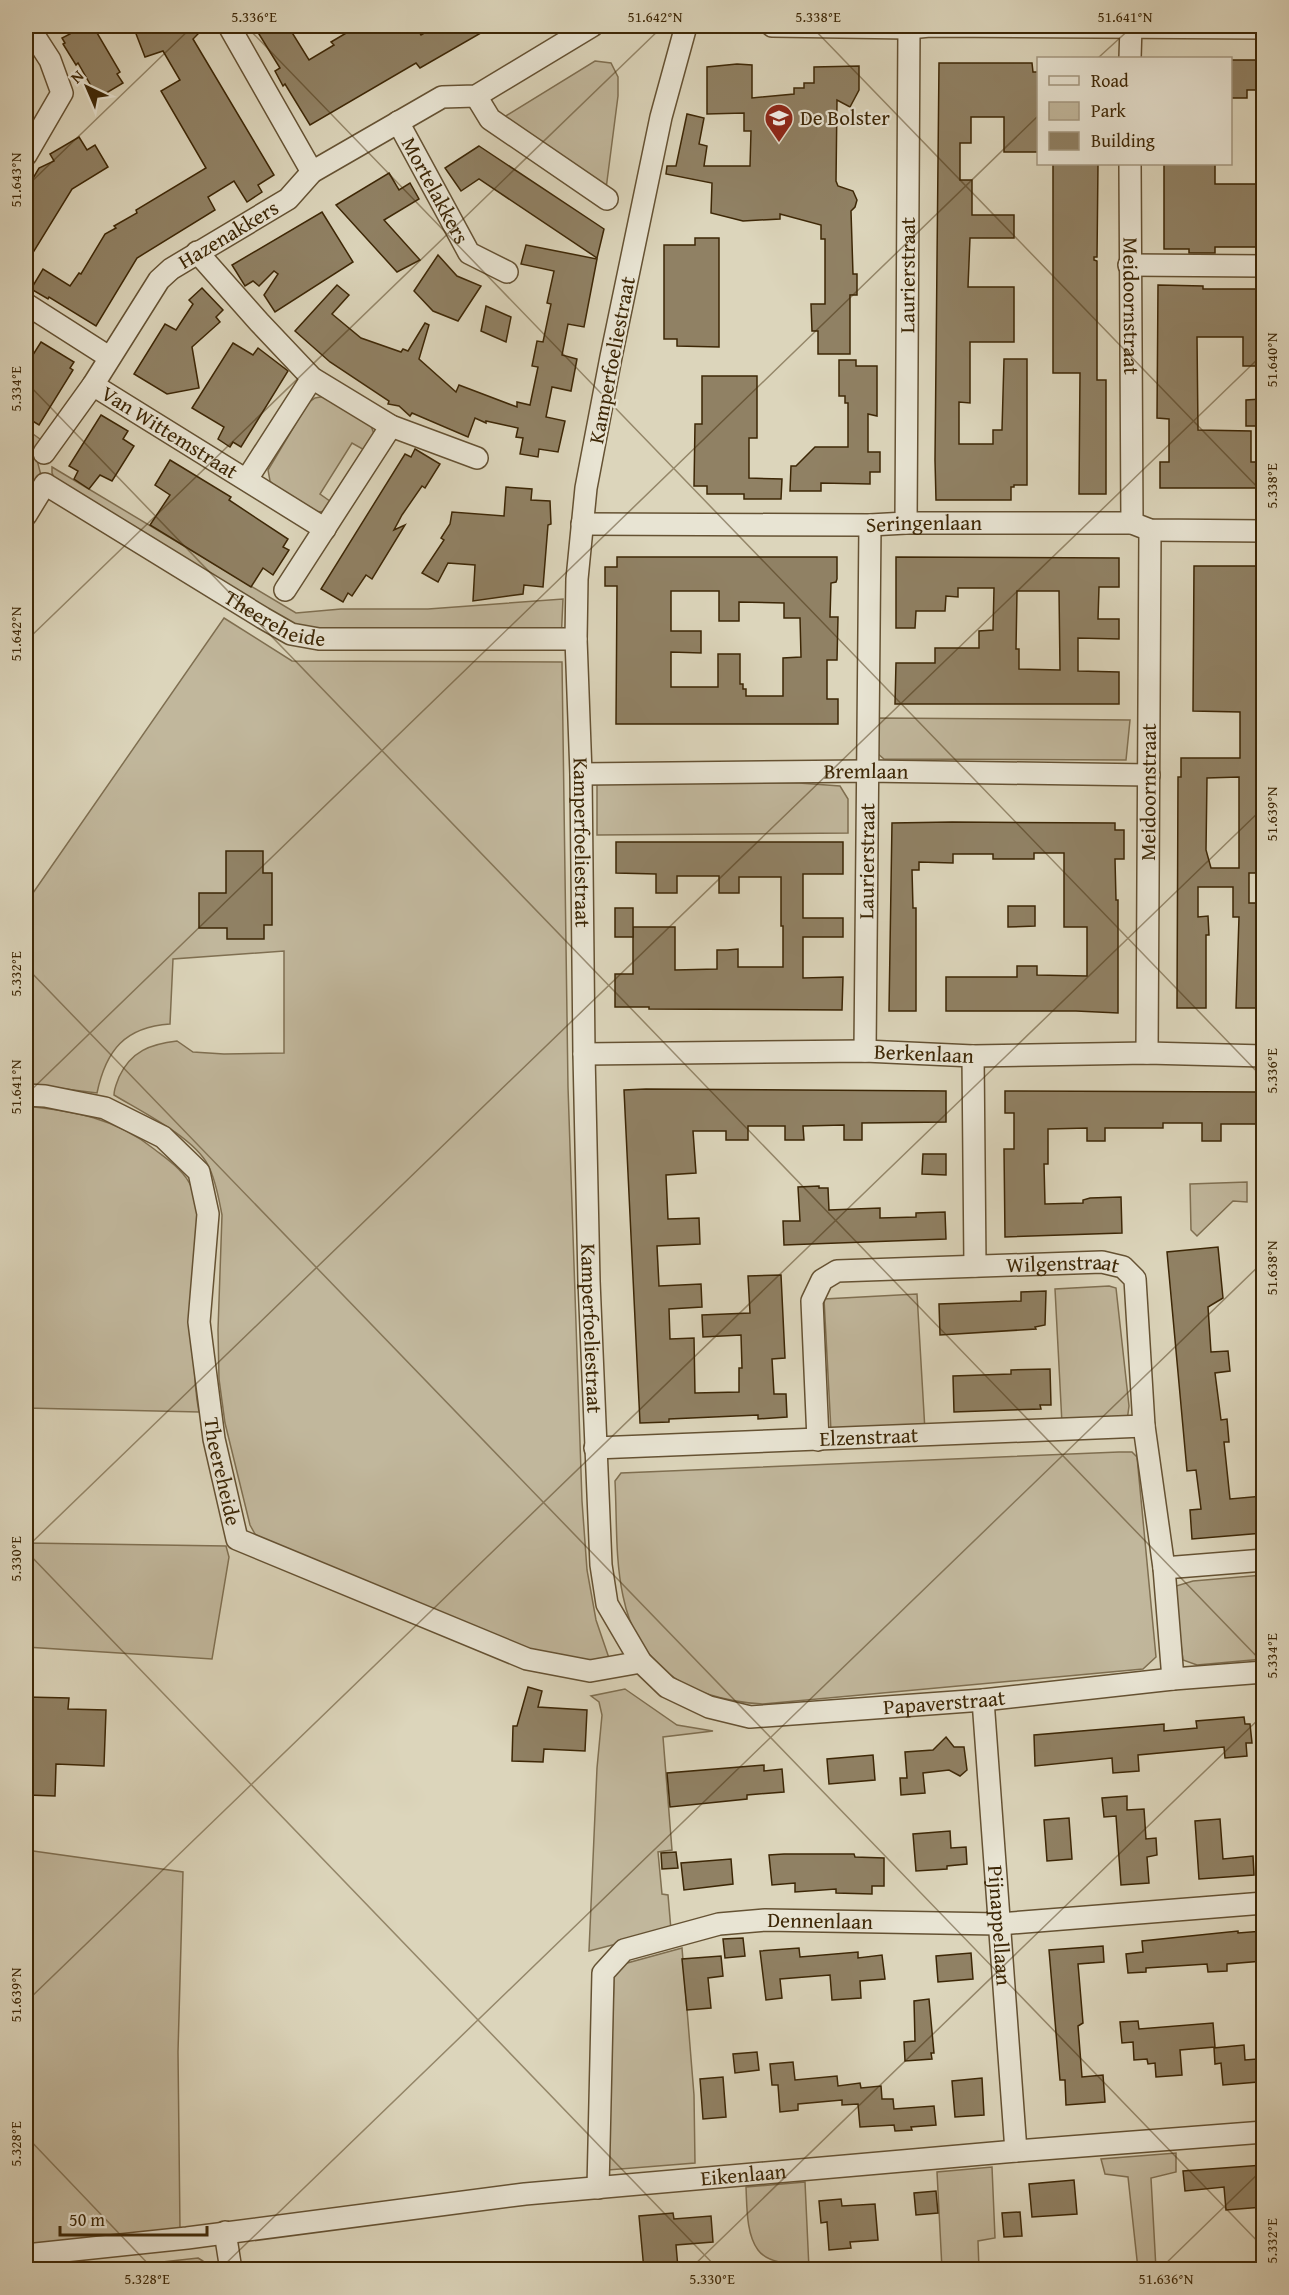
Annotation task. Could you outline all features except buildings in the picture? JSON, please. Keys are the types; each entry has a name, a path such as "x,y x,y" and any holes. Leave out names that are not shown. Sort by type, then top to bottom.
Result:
{"street":[{"path":"26,155 62,93 50,60 28,26"},
{"path":"229,26 312,172"},
{"name":"Hazenakkers","path":"44,453 93,385 159,280 171,269 288,200 312,172 398,122 442,97 476,96 592,26"},
{"name":"Kamperfoeliestraat","path":"641,1662 607,1604 601,1565 595,1448 584,1054 581,774 576,639 577,579 586,488 611,357 661,117 686,26"},
{"path":"772,26 1263,28"},
{"path":"1130,27 1130,57"},
{"name":"Laurierstraat","path":"906,523 909,28"},
{"path":"476,96 490,119 606,199"},
{"name":"Mortelakkers","path":"398,122 469,253 507,272"},
{"name":"Meidoornstraat","path":"1130,165 1129,265 1149,775 1147,1053"},
{"path":"197,252 312,378 391,426 477,458"},
{"path":"1129,265 1263,266"},
{"path":"26,304 109,357"},
{"name":"Van Wittemstraat","path":"247,479 312,378"},
{"name":"Van Wittemstraat","path":"93,385 325,529"},
{"path":"285,590 391,426"},
{"name":"Theereheide","path":"26,515 45,484 291,634 319,639 576,639"},
{"name":"Seringenlaan","path":"582,524 870,525 906,523 1141,526 1263,531"},
{"name":"Laurierstraat","path":"865,1051 870,525"},
{"name":"Bremlaan","path":"581,774 867,771 1149,775"},
{"name":"Berkenlaan","path":"584,1054 865,1051 973,1056 1147,1053 1263,1056"},
{"path":"973,1056 975,1266"},
{"name":"Theereheide","path":"26,1095 45,1096 105,1108 163,1137 199,1172 208,1214 199,1322 214,1439 237,1539 527,1659 590,1671 641,1662"},
{"name":"Wilgenstraat","path":"818,1440 812,1301 822,1280 837,1271 1102,1262 1123,1267 1136,1279 1144,1426 1164,1568 1173,1679"},
{"name":"Elzenstraat","path":"595,1448 1144,1426"},
{"path":"1164,1568 1263,1560"},
{"name":"Papaverstraat","path":"641,1662 667,1687 709,1707 750,1717 983,1700 1173,1679 1263,1672"},
{"name":"Pijnappellaan","path":"983,1700 1016,2151"},
{"name":"Dennenlaan","path":"598,2188 603,1973 624,1950 719,1924 765,1920 999,1924 1263,1903"},
{"name":"Eikenlaan","path":"26,2255 187,2238 525,2194 1263,2132"},
{"path":"225,2232 231,2270"}],"green space":[{"path":"595,61 611,63 618,77 618,96 606,189 504,117"},
{"path":"326,396 370,423 374,434 366,451 352,443 320,494 334,504 325,511 317,512 273,485 268,470 308,403 315,398"},
{"path":"26,429 40,439 37,460 43,483 26,488"},
{"path":"52,467 296,613 341,609 428,609 563,599 561,642 297,641 56,481"},
{"path":"224,618 292,661 562,662 568,1087 582,1501 587,1570 596,1620 610,1661 577,1671 262,1539 255,1534 250,1525 225,1423 219,1379 218,1330 222,1215 213,1177 208,1165 191,1145 166,1126 114,1095 114,1092 119,1077 129,1061 143,1050 159,1044 177,1041 193,1052 284,1053 284,951 173,959 170,1024 141,1030 120,1044 106,1064 97,1093 26,1084 26,903"},
{"path":"877,718 1130,720 1126,760 884,759 877,753"},
{"path":"608,782 799,783 840,786 848,799 848,833 597,835 597,784"},
{"path":"26,1106 77,1114 125,1130 140,1138 170,1161 189,1182 195,1196 198,1222 194,1355 199,1412 26,1408"},
{"path":"1247,1182 1247,1202 1233,1201 1197,1236 1191,1230 1190,1184"},
{"path":"1109,1286 1116,1288 1129,1406 1127,1421 1062,1424 1055,1289"},
{"path":"917,1294 925,1431 831,1431 824,1299"},
{"path":"1132,1452 1137,1457 1156,1657 1143,1669 763,1704 713,1696 691,1688 655,1662 641,1644 630,1622 620,1582 617,1553 615,1481 621,1473"},
{"path":"26,1543 226,1546 229,1557 212,1659 26,1647"},
{"path":"1263,1575 1263,1659 1197,1665 1183,1660 1174,1593 1176,1586 1193,1581"},
{"path":"625,1689 677,1725 713,1731 663,1737 672,1850 658,1852 662,1894 668,1895 671,1930 589,1951 597,1768 602,1715 599,1702 591,1696"},
{"path":"26,1850 183,1872 178,2052 180,2230 26,2250"},
{"path":"682,1948 694,2095 695,2163 608,2170 614,1975 620,1965"},
{"path":"1176,2153 1176,2172 1151,2178 1156,2269 1138,2269 1128,2177 1105,2174 1101,2159"},
{"path":"992,2167 995,2238 978,2241 979,2269 942,2269 937,2172"},
{"path":"805,2182 809,2269 783,2269 779,2262 762,2255 754,2243 748,2220 746,2187"},
{"path":"198,2258 203,2261 204,2269 99,2269"}],"place":[{"name":"De Bolster","path":"779,144"}]}
